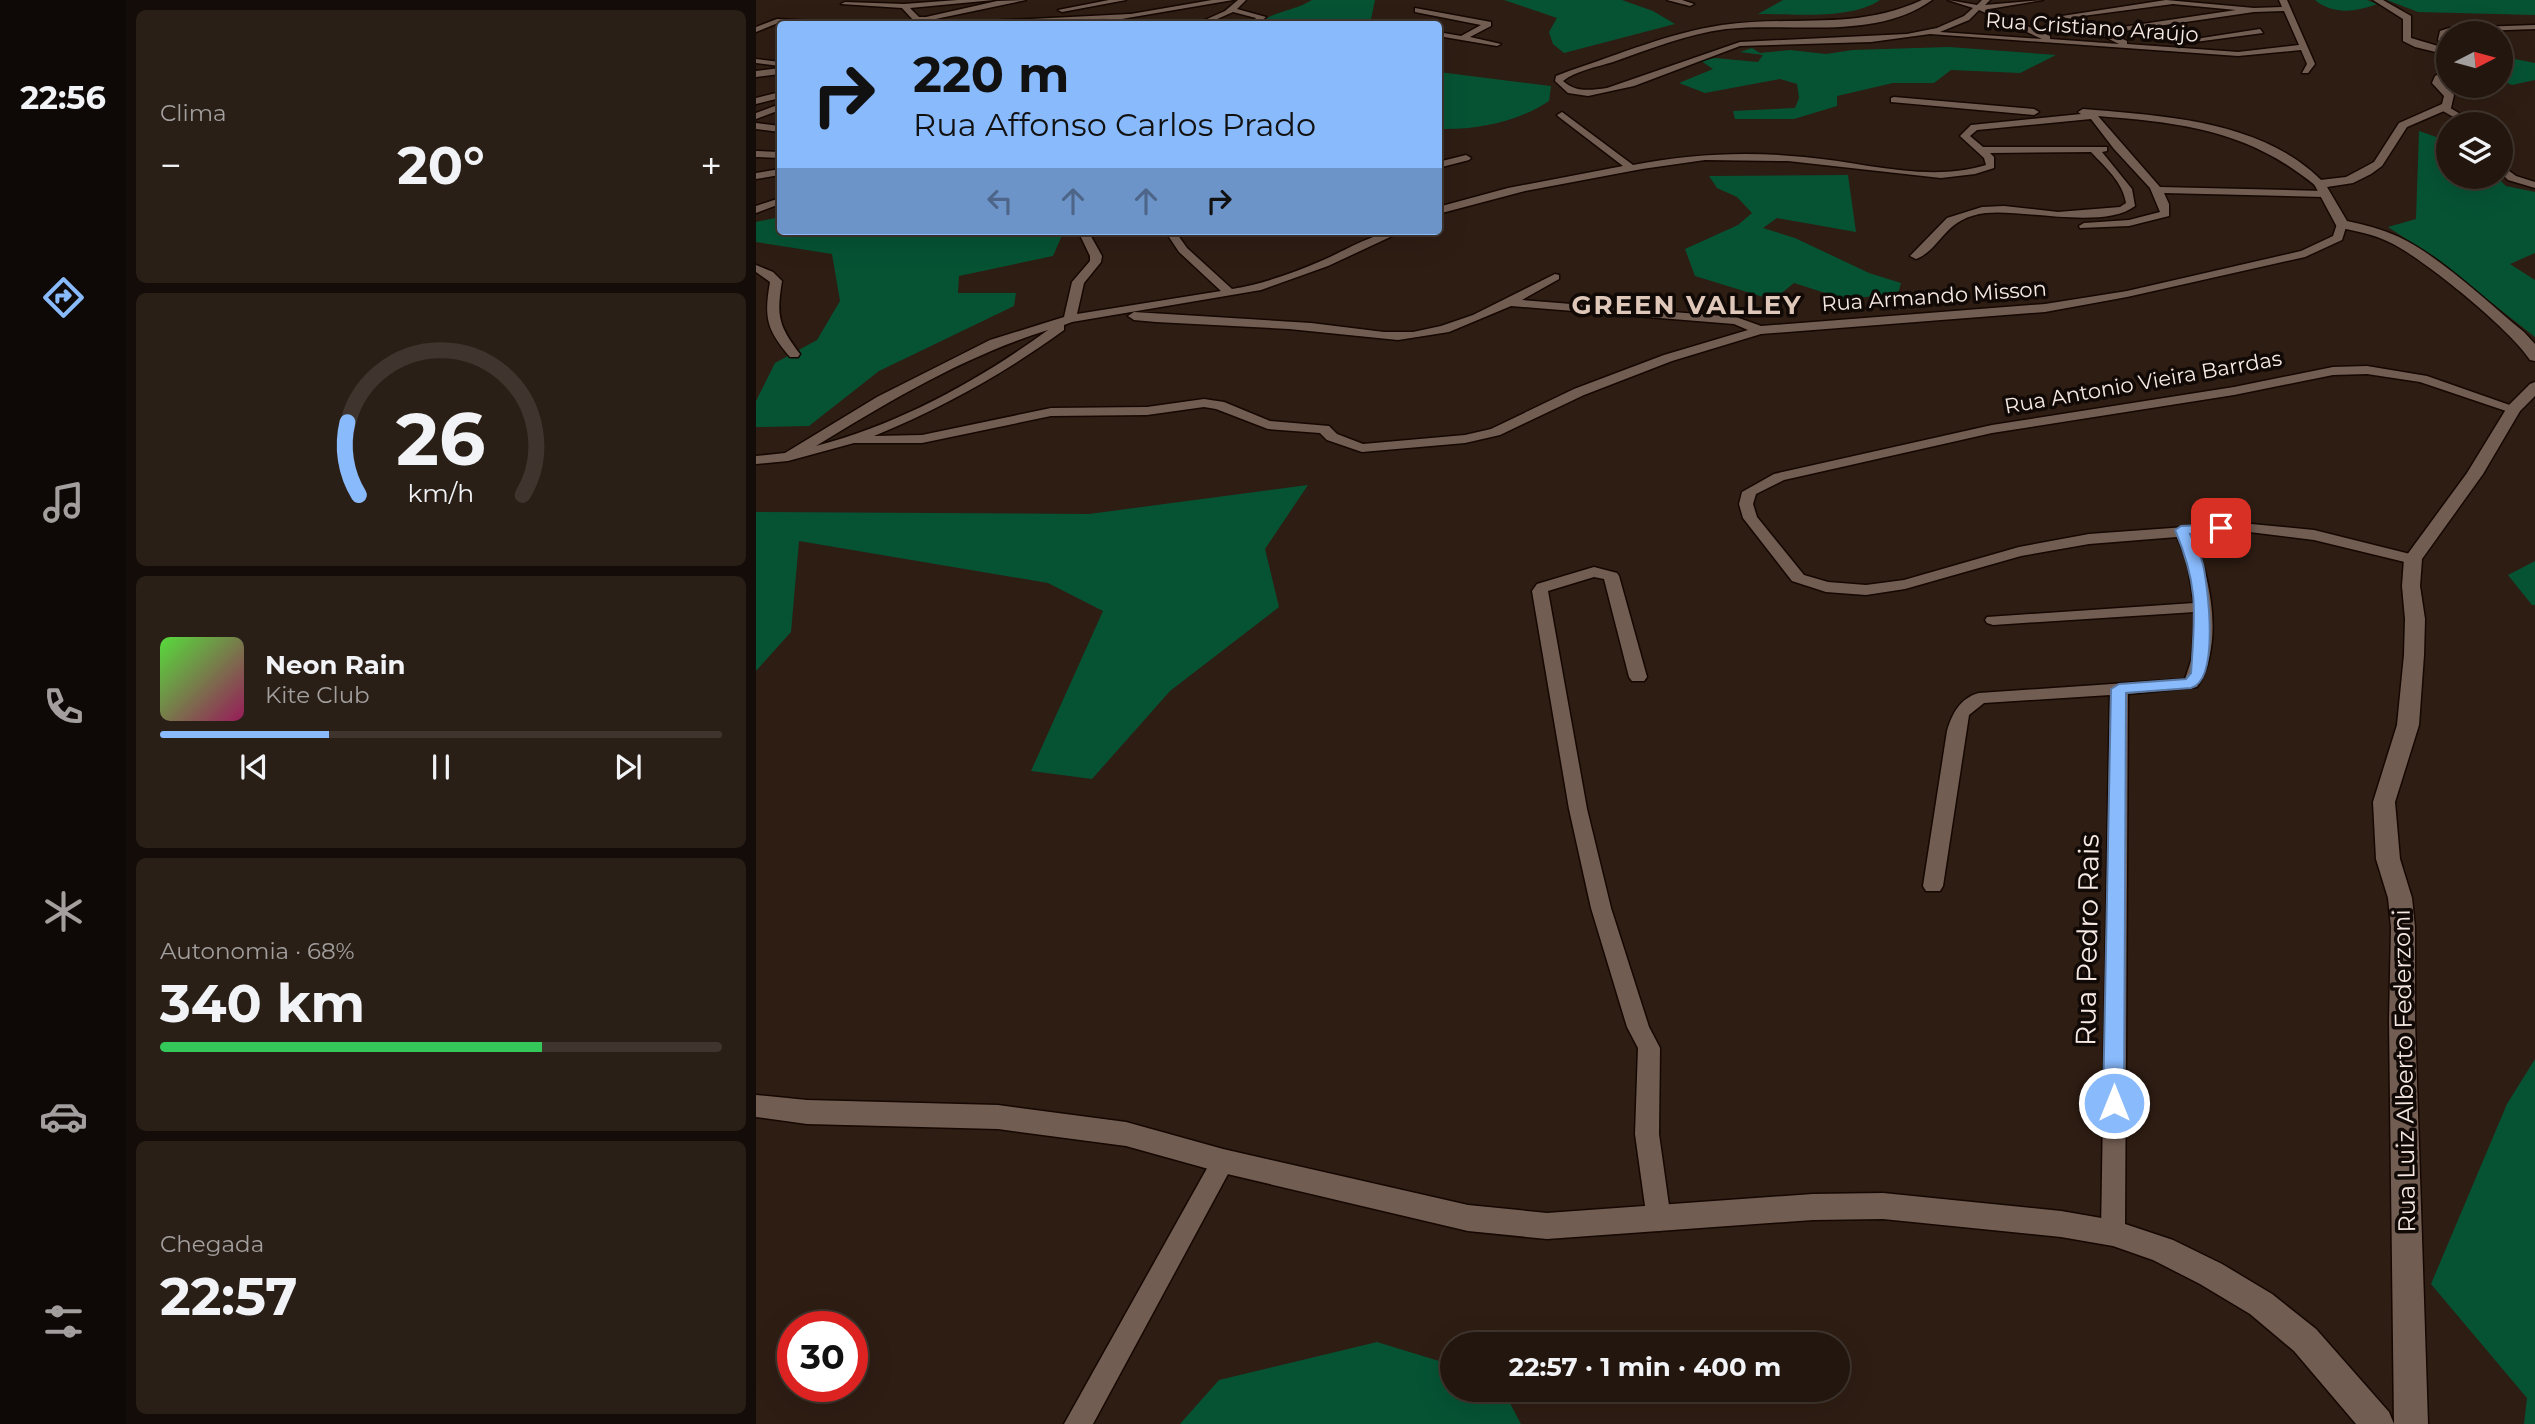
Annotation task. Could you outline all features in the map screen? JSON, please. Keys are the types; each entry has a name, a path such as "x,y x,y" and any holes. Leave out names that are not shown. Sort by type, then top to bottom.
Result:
{"street":[{"path":"860,4 877,0"},
{"path":"845,4 904,6 1022,0"},
{"path":"986,21 1122,0"},
{"path":"1205,21 1242,0"},
{"path":"1418,0 1416,13 1488,24 1464,37"},
{"path":"1671,0 1690,4"},
{"path":"1928,0 1907,12 1881,20 1822,25 1750,25 1704,31 1559,78 1566,89 1584,93 1607,90 1737,44 1863,41 1917,33 1957,22 1980,8 1986,0"},
{"path":"1952,0 1980,8 2059,43"},
{"path":"1980,8 2039,0"},
{"path":"2160,0 2254,10"},
{"path":"2377,0 2408,18 2406,39 2436,49"},
{"path":"904,6 916,19 931,19 993,1"},
{"path":"2134,47 2066,16 2178,1"},
{"path":"2101,32 2285,4 2311,64 2305,71"},
{"path":"1027,21 1127,16 1231,5 1262,17 1257,21"},
{"path":"1096,21 1127,16"},
{"path":"1881,20 1892,24"},
{"path":"756,21 789,21"},
{"path":"756,30 777,21"},
{"path":"2513,28 2535,27"},
{"name":"Rua Cristiano Araújo","path":"1903,29 1917,33 2245,54 2304,47"},
{"path":"2150,47 2260,30"},
{"path":"1704,31 1737,44"},
{"path":"1442,34 1496,44"},
{"path":"756,61 777,64"},
{"path":"756,74 777,71"},
{"path":"756,101 777,96"},
{"path":"2156,190 2322,189 2349,180 2378,164 2403,125 2444,108 2450,98"},
{"path":"1894,100 2018,111 2154,117 2210,127 2265,145 2304,168 2322,189 2343,224 2374,231 2396,240 2425,259 2533,351"},
{"path":"756,116 777,108"},
{"path":"2444,108 2451,112"},
{"path":"1562,115 1631,168"},
{"path":"2070,226 2129,223 2165,214 2165,208 2156,190 2118,149 2094,115"},
{"path":"1442,210 1473,199 1688,158 1746,156 1816,160 1931,175 1959,174 1991,166 1989,157 1965,136 1974,127 2094,115"},
{"path":"756,126 777,129"},
{"path":"1916,256 1951,220 1973,212 2004,209 2058,215 2123,209 2131,204 2131,197 2118,176 2094,149"},
{"path":"1979,150 2118,149"},
{"path":"756,154 777,155"},
{"path":"1442,164 1466,158"},
{"path":"756,177 777,173"},
{"path":"2513,178 2535,185"},
{"path":"756,210 777,202"},
{"name":"Rua Armando Misson","path":"1512,303 1736,321 1760,330 2045,308 2127,294 2305,254 2338,238 2343,224"},
{"path":"756,460 788,457 854,439 958,392 1022,356 1070,320 1078,282 1095,262 1096,256 1085,235"},
{"path":"1173,235 1183,250 1230,293"},
{"path":"788,457 846,420 994,342 1070,320 1230,293 1277,282 1389,235"},
{"path":"756,268 776,281 772,319 776,334 794,354"},
{"path":"1109,313 1406,336 1429,333 1512,303 1555,277"},
{"path":"854,439 922,439 959,433 1031,414 1147,411 1204,403 1219,405 1268,425 1324,429 1332,437 1362,448 1465,439 1495,432 1579,392 1668,358 1760,330"},
{"name":"Rua Antonio Vieira Barrdas","path":"2181,530 2089,539 2019,552 1905,584 1866,590 1826,587 1798,578 1750,518 1746,504 1749,492 1779,477 1993,429 2234,391 2333,371 2391,372 2514,408"},
{"path":"1933,886 1961,713 1979,698 2191,683 2199,674 2203,607 2195,561 2181,530 2241,527 2283,530 2413,559 2475,474 2514,408 2535,387"},
{"name":"Rua Luiz Alberto Federzoni","path":"2411,1424 2402,1021 2403,927 2400,898 2388,859 2384,802 2408,725 2414,655 2415,619 2411,586 2413,559"},
{"path":"1638,677 1611,576 1594,572 1542,587 1540,591 1577,809 1601,908 1638,1027 1649,1048 1647,1133 1659,1220"},
{"path":"1993,620 2203,607"},
{"name":"Rua Pedro Rais","path":"2113,1233 2119,689"},
{"path":"756,1106 807,1112 998,1116 1126,1134 1223,1161 1468,1218 1547,1226 1659,1220 1740,1212 1884,1206 2061,1224 2113,1233 2174,1255 2211,1273 2261,1304 2305,1340 2344,1382 2377,1424"},
{"path":"1078,1424 1223,1161"}],"green space":[{"path":"1312,0 1375,0 1371,21 1262,21"},
{"path":"1504,0 1622,0 1653,11 1675,24 1564,53 1553,44 1549,32 1557,18"},
{"path":"1783,0 1880,0 1854,11 1838,13 1758,14"},
{"path":"2315,0 2367,0 2377,4 2345,11 2329,8"},
{"path":"2387,0 2535,0 2535,15 2418,12"},
{"path":"1949,47 2056,55 2020,73 1951,70 1934,83 1893,83 1837,96 1837,106 1794,119 1735,119 1733,111 1795,108 1799,98 1797,84 1780,79 1705,93 1679,83 1713,69 1701,61 1715,58 1758,62 1763,55 1740,52 1752,48 1760,53 1790,50 1826,54 1853,50"},
{"path":"2513,59 2535,63 2535,80 2513,85"},
{"path":"1442,72 1551,86 1549,101 1537,108 1496,123 1442,129"},
{"path":"2419,131 2436,137 2436,189 2513,187 2535,192 2535,253 2510,264 2535,280 2535,337 2432,256 2388,227 2416,219"},
{"path":"1848,175 1856,232 1777,218 1763,228 1795,238 1869,273 1901,283 1898,294 1844,299 1794,283 1773,300 1695,276 1685,249 1738,225 1752,213 1737,197 1717,188 1709,176"},
{"path":"777,218 777,235 1062,235 1053,256 959,276 958,293 1016,293 1014,306 879,371 809,426 756,427 756,401 775,363 817,340 840,301 832,254 756,242 756,222"},
{"path":"1308,485 1265,549 1279,607 1170,691 1092,779 1031,771 1103,611 1048,583 799,541 791,632 756,671 756,512 1089,514"},
{"path":"2535,561 2535,605 2532,605 2508,575"},
{"path":"2535,1059 2535,1424 2524,1424 2527,1398 2431,1284 2507,1104"},
{"path":"1377,1342 1440,1361 1440,1402 1509,1402 1521,1424 1180,1424 1219,1380"}],"district":[{"name":"GREEN VALLEY","path":"1687,305"}],"route":[{"path":"2114,1103 2119,689 2173,687 2191,683 2199,674 2203,607 2195,561 2181,530 2221,528"}]}
